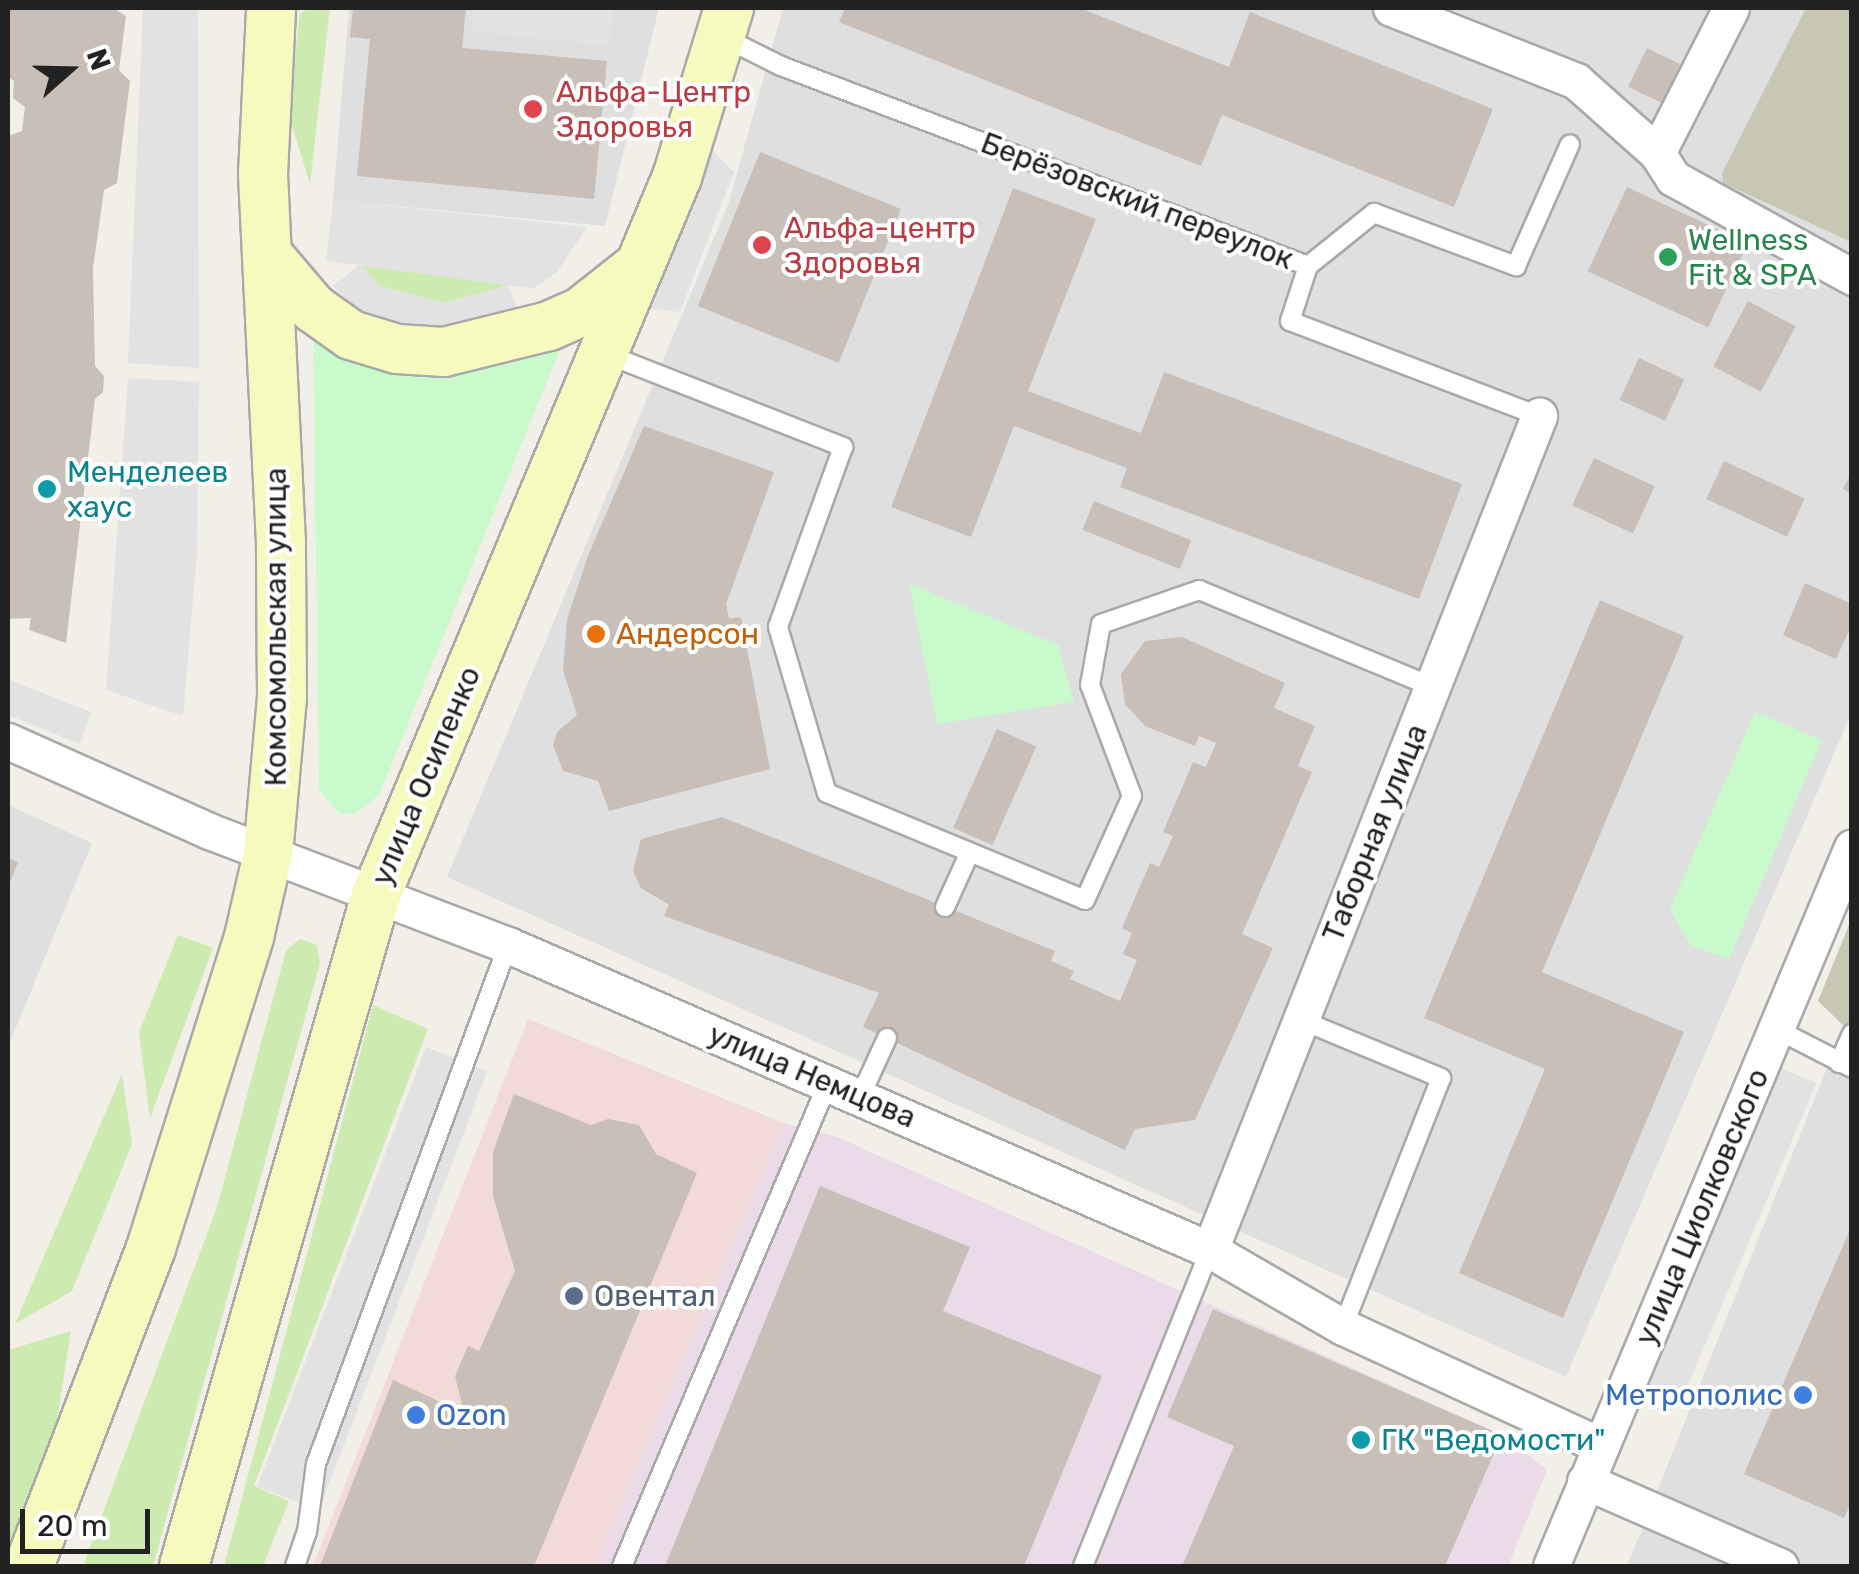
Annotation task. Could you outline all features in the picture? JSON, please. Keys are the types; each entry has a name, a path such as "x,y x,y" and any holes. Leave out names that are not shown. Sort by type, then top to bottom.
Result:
{"main road":[{"name":"Комсомольская улица","path":"29,1566 151,1248 268,854 281,764 282,679 263,85 271,8"},
{"name":"улица Осипенко","path":"184,1566 376,895 605,354 726,22"},
{"path":"266,254 313,308 351,336 397,349 444,352 500,342 565,318 640,265"}],"street":[{"path":"1391,8 1576,81 1657,153 1673,178 1852,277"},
{"path":"1657,153 1731,8"},
{"name":"Таборная улица","path":"1210,1250 1539,416"},
{"name":"улица Немцова","path":"8,741 268,854 508,945 1210,1250 1343,1328 1600,1445"},
{"name":"улица Циолковского","path":"1551,1566 1852,847"},
{"path":"1586,1481 1780,1566"}],"lane":[{"name":"Берёзовский переулок","path":"726,22 781,66 1308,266 1290,321 1539,416"},
{"path":"1308,266 1374,213 1516,266 1570,144"},
{"path":"605,354 843,447 778,627 828,793 1085,900 1132,796 1090,685 1101,624 1198,590 1432,687"},
{"path":"946,907 970,852"},
{"path":"295,1566 308,1532 316,1464 508,945"},
{"path":"1300,1020 1441,1078 1343,1328"},
{"path":"1776,1029 1845,1065 1852,1034"},
{"path":"622,1566 844,1090 887,1038"},
{"path":"1082,1566 1210,1250"}],"shaded area":[{"path":"143,8 198,8 199,368 128,363"},
{"path":"349,8 659,8 605,226 333,200"},
{"path":"475,8 613,8 609,46 472,31"},
{"path":"783,8 1851,8 1851,714 1566,1377 447,877 729,202"},
{"path":"1806,8 1851,8 1851,242 1723,183 1722,173"},
{"path":"709,147 734,172 680,312 646,308"},
{"path":"333,200 587,227 557,272 534,288 509,286 519,316 470,332 374,324 333,286 359,265 326,261","holes":["362,266 506,285 444,303 379,286"]},
{"path":"128,378 199,382 197,553 183,716 106,690"},
{"path":"8,679 91,712 80,744 8,715"},
{"path":"8,805 92,843 8,1047"},
{"path":"1851,920 1851,1033 1818,1001"},
{"path":"1851,1008 1851,1566 1627,1566"},
{"path":"528,1019 784,1123 595,1566 313,1566"},
{"path":"426,1047 488,1071 319,1510 257,1487"},
{"path":"1774,1065 1816,1083 1680,1403 1638,1385"},
{"path":"784,1123 837,1137 1502,1435 1547,1470 1508,1566 595,1566"}],"green space":[{"path":"311,8 330,8 310,184 288,112 300,13"},
{"path":"361,265 509,285 444,303 379,286"},
{"path":"568,330 379,795 355,814 339,813 319,790 313,335 343,357 400,371"},
{"path":"909,584 1058,645 1074,702 937,724"},
{"path":"1755,712 1822,740 1729,959 1690,945 1670,909"},
{"path":"178,935 213,948 150,1118 139,1032"},
{"path":"300,939 317,945 320,963 153,1566 83,1566 217,1207 286,950"},
{"path":"373,1005 428,1029 254,1486 289,1501 263,1566 224,1566"},
{"path":"122,1074 132,1144 72,1291 15,1324"},
{"path":"71,1331 56,1426 8,1550 8,1350"}],"building":[{"path":"10,8 113,8 126,16 119,70 130,81 117,183 104,190 93,268 95,366 104,376 103,392 95,399 66,643 29,630 31,618 8,619 8,136 22,131 25,107 13,98 14,81 8,77"},
{"path":"353,8 466,8 462,48 607,61 594,199 357,176 370,39 350,37"},
{"path":"845,8 1080,8 1229,67 1250,12 1493,109 1454,207 1222,115 1201,166 839,22"},
{"path":"1647,48 1680,64 1661,103 1628,87"},
{"path":"760,152 901,209 839,363 698,306"},
{"name":"Wellness Fit & SPA","path":"1627,187 1748,243 1708,327 1588,271"},
{"path":"1013,188 1096,219 1028,391 1141,433 1164,372 1462,484 1419,599 1120,487 1127,468 1014,426 971,537 891,507"},
{"path":"1748,301 1796,326 1761,392 1713,366"},
{"path":"1639,358 1684,379 1665,421 1620,400"},
{"path":"644,426 774,472 726,604 729,619 741,617 770,769 609,811 598,781 563,771 553,745 557,732 577,715 563,670 567,620 587,558"},
{"path":"1594,458 1655,486 1633,533 1572,505"},
{"path":"1724,461 1805,499 1787,537 1706,499"},
{"path":"1852,472 1852,494 1843,489"},
{"path":"1094,501 1191,540 1180,569 1082,530"},
{"path":"1805,583 1852,604 1852,624 1836,659 1783,635"},
{"path":"1600,600 1684,636 1542,972 1684,1032 1563,1318 1459,1273 1545,1069 1424,1018"},
{"path":"1182,637 1285,683 1274,708 1315,726 1298,766 1312,772 1242,934 1273,948 1195,1120 1135,1129 1125,1150 863,1027 879,993 664,916 669,905 641,888 633,871 641,839 722,817 1055,951 1051,961 1074,971 1070,979 1120,1001 1137,960 1123,954 1132,933 1122,928 1150,863 1159,867 1173,836 1163,832 1193,762 1206,767 1216,743 1199,736 1195,746 1145,726 1125,704 1121,674 1145,641"},
{"path":"997,729 1036,746 992,845 953,828"},
{"path":"8,858 18,862 8,888"},
{"name":"Овентал","path":"514,1094 591,1125 608,1119 639,1125 656,1154 697,1173 534,1566 320,1566 393,1380 464,1413 455,1376 468,1346 479,1351 515,1271 493,1196 493,1152"},
{"path":"820,1186 970,1247 943,1311 1102,1376 1024,1566 665,1566"},
{"path":"1852,1225 1852,1501 1844,1518 1744,1474"},
{"name":"ГК \"Ведомости\"","path":"1213,1309 1502,1435 1445,1566 1182,1566 1234,1446 1167,1417"}],"place":[{"name":"Альфа-Центр Здоровья","path":"533,109"},
{"name":"Альфа-центр Здоровья","path":"762,245"},
{"name":"Wellness Fit & SPA","path":"1668,257"},
{"name":"Менделеев хаус","path":"47,489"},
{"name":"Андерсон","path":"596,634"},
{"name":"Овентал","path":"574,1296"},
{"name":"Метрополис","path":"1803,1395"},
{"name":"Ozon","path":"416,1415"},
{"name":"ГК \"Ведомости\"","path":"1361,1440"}]}
